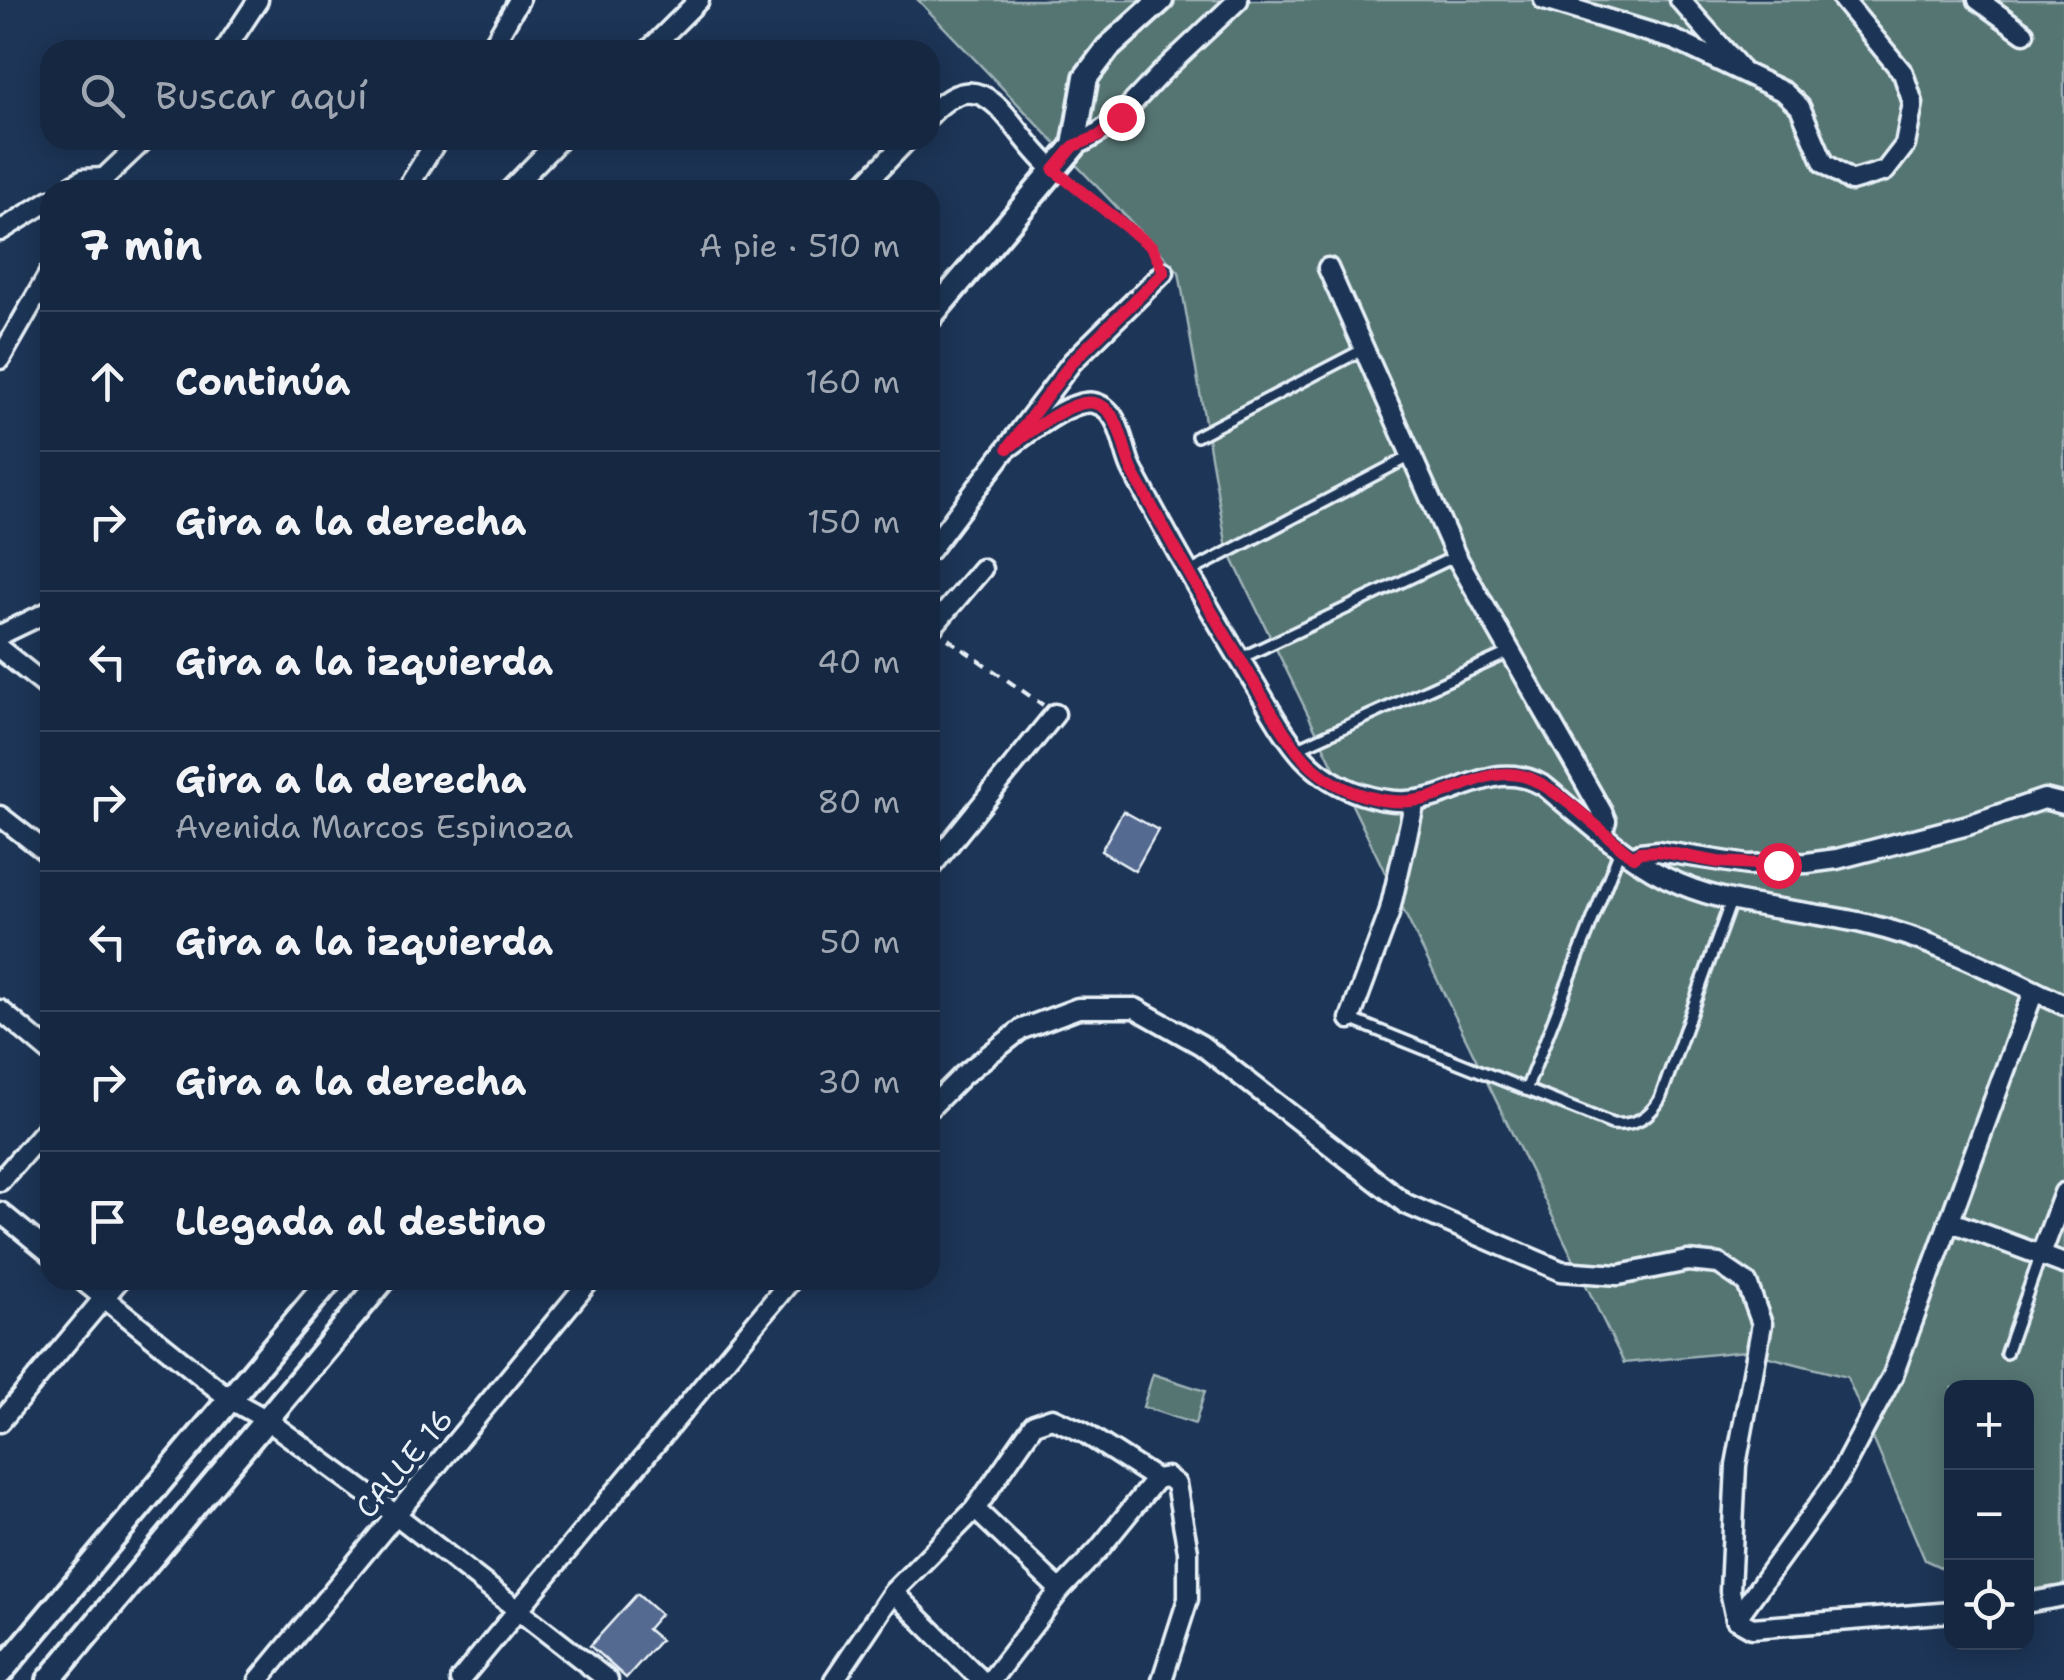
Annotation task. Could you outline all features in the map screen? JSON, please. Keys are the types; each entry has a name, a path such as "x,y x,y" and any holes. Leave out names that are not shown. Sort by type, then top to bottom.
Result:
{"street":[{"path":"232,40 258,0"},
{"path":"496,40 519,0"},
{"path":"659,40 699,0"},
{"path":"1074,146 1086,77 1108,48 1161,0"},
{"path":"940,305 1074,146 1099,136 1121,117 1238,0"},
{"path":"1544,0 1674,40 1784,92 1800,107 1824,163 1851,181 1885,171 1905,145 1913,103 1904,74 1842,0"},
{"path":"1680,0 1744,72"},
{"path":"1978,0 2024,33"},
{"path":"940,106 957,92 988,96 1054,170"},
{"path":"104,180 134,150"},
{"path":"412,180 431,150"},
{"path":"520,180 549,150"},
{"path":"869,180 897,150"},
{"path":"0,232 40,206"},
{"path":"1328,268 1456,556 1602,812 1606,821 1602,832"},
{"path":"940,537 1072,362 1164,272"},
{"path":"0,359 40,289"},
{"path":"1008,448 1076,405 1094,403 1105,407 1115,418 1124,455 1187,574 1296,749 1315,769 1340,786 1382,799 1415,801 1492,776 1515,775 1544,786 1627,852 1679,884 1731,901 1888,930 1939,948 2064,1004"},
{"path":"940,618 982,569"},
{"path":"0,635 40,616"},
{"path":"0,649 40,680"},
{"path":"940,856 1055,714"},
{"path":"1627,852 1658,851 1748,865 1807,863 1968,825 2044,799 2064,804"},
{"path":"1350,1019 1390,914 1415,801"},
{"path":"0,816 40,848"},
{"path":"1736,1619 1838,1478 1875,1414 1910,1335 2034,991"},
{"path":"940,1098 1022,1029 1078,1008 1134,1008 1201,1045 1406,1204 1562,1271 1618,1275 1688,1261 1719,1264 1747,1283 1762,1324 1736,1465 1730,1591 1736,1619 1752,1628 1944,1613"},
{"path":"0,1010 40,1044"},
{"path":"0,1180 40,1135"},
{"path":"2040,1257 2064,1193"},
{"path":"0,1212 40,1245"},
{"path":"1949,1221 2064,1264"},
{"path":"94,1290 231,1400 266,1420 396,1515 608,1680"},
{"path":"0,1422 111,1290"},
{"path":"0,1673 322,1290"},
{"path":"49,1680 375,1290"},
{"name":"CALLE 16","path":"259,1680 582,1290"},
{"path":"460,1680 783,1290"},
{"path":"834,1680 893,1592 975,1509 1034,1424 1052,1418 1083,1432 1156,1478 1168,1477 1176,1484 1188,1551 1188,1599 1162,1680"},
{"path":"991,1680 1060,1590 1100,1550 1156,1478"},
{"path":"975,1509 1060,1590"},
{"path":"893,1592 981,1680"},
{"path":"2034,1602 2064,1596"}],"lane":[{"path":"1197,436 1364,349"},
{"path":"1187,574 1411,456"},
{"path":"1240,658 1456,556"},
{"path":"1296,749 1510,652"},
{"path":"1526,1090 1627,852"},
{"path":"1350,1019 1612,1124 1629,1124 1646,1116 1660,1100 1731,901"},
{"path":"2006,1353 2040,1257"}],"path":[{"path":"1054,170 1152,247 1164,272"},
{"path":"940,635 1055,714"}],"green space":[{"path":"918,0 2064,0 2064,1585 2034,1589 2034,1380 1944,1380 1944,1569 1925,1560 1847,1377 1746,1351 1624,1363 1227,548 1179,272"},
{"path":"1153,1374 1205,1391 1195,1424 1143,1407"}],"building":[{"path":"1123,811 1158,830 1135,871 1101,851"},
{"path":"637,1594 660,1614 647,1629 660,1640 626,1678 590,1646"}],"route":[{"path":"1121,117 1099,136 1074,146 1054,170 1152,247 1164,272 1072,362 1008,448 1076,405 1094,403 1105,407 1115,418 1124,455 1187,574 1292,744 1315,769 1340,786 1400,802 1430,798 1492,776 1525,776 1544,786 1633,857 1640,852 1658,851 1718,862 1778,865"}]}
